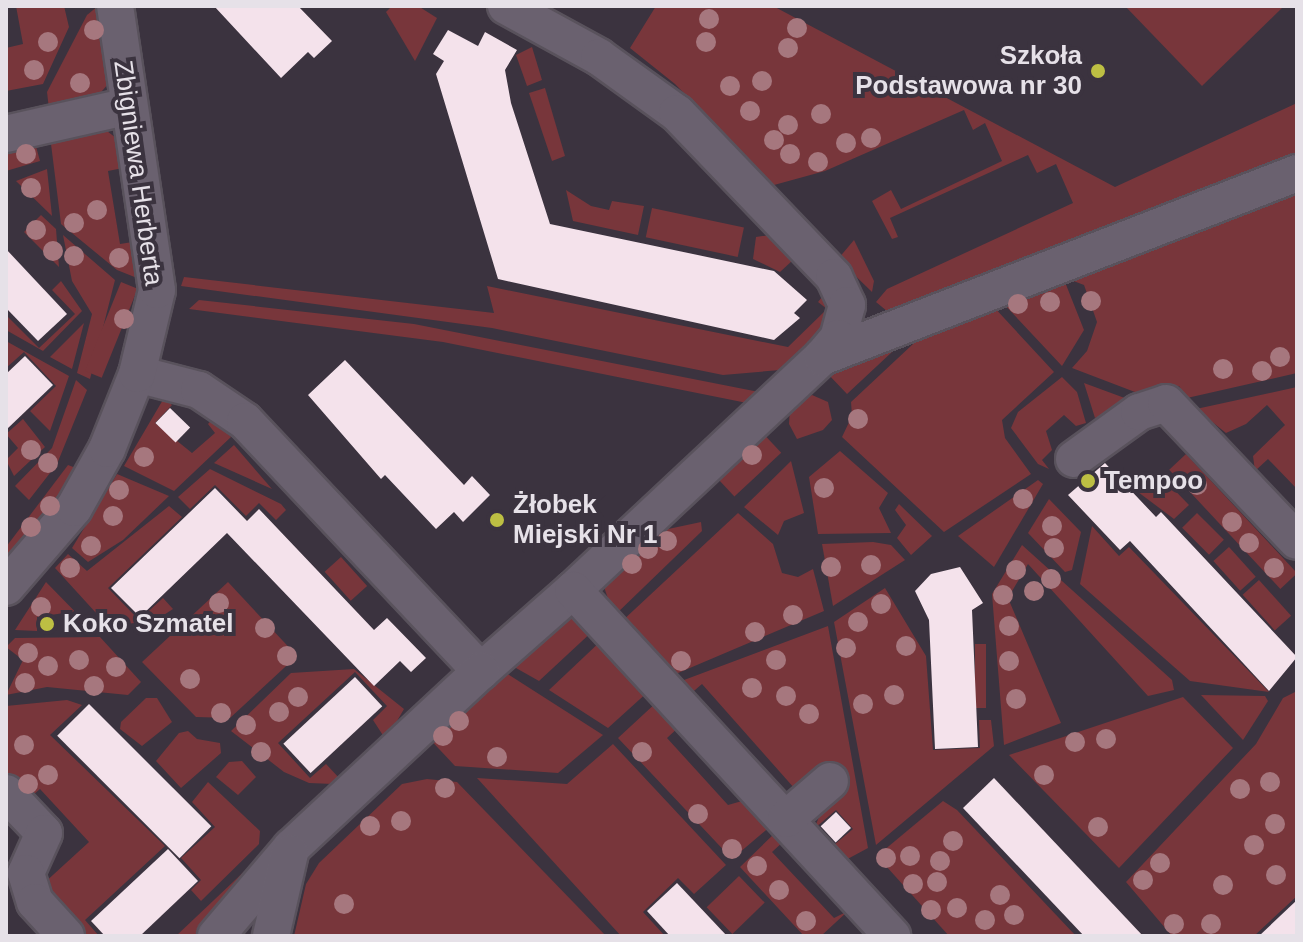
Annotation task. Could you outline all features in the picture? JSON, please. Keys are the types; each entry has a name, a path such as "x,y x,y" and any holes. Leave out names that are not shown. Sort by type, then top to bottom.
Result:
{"street":[{"name":"Zbigniewa Herberta","path":"6,587 74,508 107,449 137,374 157,290 115,6"},
{"path":"216,936 291,848 822,357 846,321 847,305 834,277 677,113 599,57 506,6"},
{"path":"6,134 129,106"},
{"path":"822,357 1297,173"},
{"path":"137,374 199,390 245,421 481,671"},
{"path":"1074,459 1129,419 1166,403 1297,541"},
{"path":"573,590 892,936"},
{"path":"786,819 830,781"},
{"path":"6,793 44,833 28,857 26,873 35,902 66,936"},
{"path":"271,936 291,848"}],"shaded area":[{"path":"16,6 64,6 69,27 43,84 6,91 6,48 23,44"},
{"path":"98,6 109,83 95,99 49,109 47,92 87,15"},
{"path":"392,6 418,6 437,18 415,61 386,12"},
{"path":"656,6 773,6 1115,187 1297,103 1297,373 1187,398 1179,386 1148,397 1072,368 1087,351 1097,322 1084,285 1063,277 1084,330 1062,366 1001,301 992,305 1054,372 1002,420 1005,438 1031,474 944,532 842,437 852,416 851,402 928,330 907,338 847,394 827,373 866,354 876,356 899,321 876,302 887,289 1073,203 1056,164 1037,173 1028,155 890,218 898,237 892,239 872,201 891,190 901,209 1002,161 985,123 973,130 964,110 825,171 774,185 675,84 630,48"},
{"path":"1125,6 1284,6 1202,86"},
{"path":"532,47 542,80 527,86 516,55"},
{"path":"545,88 565,156 552,161 529,93"},
{"path":"103,128 120,141 128,167 108,171 120,244 139,241 137,278 117,270 61,224 50,136"},
{"path":"34,139 40,161 6,171 6,146"},
{"path":"47,169 52,216 16,181"},
{"path":"566,190 591,206 609,210 612,201 644,206 638,235 573,221"},
{"path":"652,208 744,228 738,257 646,237"},
{"path":"41,215 56,229 59,267 24,232"},
{"path":"63,235 115,280 90,379 77,373 92,314 72,281"},
{"path":"770,235 793,260 780,272 753,259 756,237"},
{"path":"854,240 874,281 872,292 838,259"},
{"path":"184,277 494,313 487,286 788,347 827,309 818,302 826,292 838,322 792,369 723,375 492,328 181,286"},
{"path":"61,281 82,311 43,351 6,330 6,315 39,348 75,314 52,290"},
{"path":"121,282 138,289 102,378 85,371"},
{"path":"199,300 414,324 759,392 752,404 443,342 189,309"},
{"path":"84,323 72,369 50,357"},
{"path":"6,341 69,376 50,431 30,411 56,386 24,352 6,368"},
{"path":"1062,377 1077,392 1086,423 1076,426 1064,415 1046,431 1052,450 1042,460 1049,469 1038,464 1011,428 1018,412"},
{"path":"76,380 87,390 57,464 29,500 15,486 52,448"},
{"path":"1084,383 1122,397 1137,402 1095,418"},
{"path":"1297,387 1297,489 1268,459 1255,471 1253,456 1285,425 1267,405 1246,424 1226,433 1196,409"},
{"path":"812,395 828,402 832,420 823,430 797,439 789,424 790,408"},
{"path":"164,398 172,405 155,423 192,453 215,433 208,424 214,417 231,437 174,491 124,466"},
{"path":"23,419 45,447 14,476 6,460 18,448 6,434"},
{"path":"758,428 781,453 734,497 711,472"},
{"path":"234,445 272,489 214,463"},
{"path":"840,451 888,493 879,508 891,533 818,534 809,477"},
{"path":"1186,454 1297,573 1280,589 1169,470"},
{"path":"791,461 804,513 784,521 778,535 744,507"},
{"path":"68,465 81,470 6,566 6,547"},
{"path":"210,469 281,504 286,510 276,520 259,503 246,516 215,485 190,509 178,497"},
{"path":"1158,473 1189,505 1174,519 1138,492"},
{"path":"117,474 169,496 123,540 88,562 72,548"},
{"path":"1038,480 1043,484 994,567 958,536"},
{"path":"1049,499 1081,532 1072,570 1065,572 1028,533"},
{"path":"899,504 932,536 911,555 897,538 906,525 895,510"},
{"path":"169,506 182,517 108,588 139,620 163,598 173,609 153,622 107,625 55,568 68,554 87,571"},
{"path":"738,513 773,544 782,573 798,577 813,569 824,611 671,676 620,623"},
{"path":"1197,513 1224,540 1209,555 1182,528"},
{"path":"701,522 702,531 614,616 602,581 640,535"},
{"path":"1092,526 1119,556 1129,547 1269,692 1190,681 1080,584"},
{"path":"873,542 891,545 905,560 833,606 822,544"},
{"path":"1022,545 1172,680 1174,690 1148,696 1028,564 1008,598 1061,723 1004,745 992,594"},
{"path":"1229,547 1256,577 1240,591 1213,561"},
{"path":"341,557 367,586 351,601 325,572"},
{"path":"1259,580 1291,616 1275,630 1243,595"},
{"path":"46,582 93,630 73,629 71,612 37,617 37,631 15,630"},
{"path":"228,582 297,656 230,718 196,717 142,662"},
{"path":"885,588 926,656 933,750 980,748 979,720 991,720 994,746 876,845 834,622"},
{"path":"560,617 575,617 595,629 539,681 507,663"},
{"path":"828,626 868,848 842,862 828,850 853,829 836,810 814,829 824,805 795,789 702,684 688,696 676,683"},
{"path":"100,637 141,682 128,695 47,687 6,695 23,660 6,647 15,638"},
{"path":"603,639 650,690 608,728 549,690"},
{"path":"975,644 986,644 986,708 975,708"},
{"path":"354,669 404,709 386,740 373,720 387,706 355,672 278,743 310,778 326,764 341,780 333,784 309,783 284,772 231,731 291,673"},
{"path":"500,669 603,735 558,773 455,766 425,734"},
{"path":"1297,691 1297,896 1254,936 1172,936 1126,882 1256,744 1283,698"},
{"path":"1201,695 1265,696 1268,701 1243,740"},
{"path":"1183,697 1233,748 1119,868 1009,755"},
{"path":"146,698 157,698 172,722 142,746 120,729 121,722"},
{"path":"67,700 82,705 50,735 165,846 85,920 99,936 79,936 42,885 89,842 40,789 25,802 6,781 6,706"},
{"path":"658,701 680,726 667,738 728,805 749,799 772,825 732,859 618,738"},
{"path":"188,731 197,739 220,743 221,753 181,788 156,761 179,733"},
{"path":"613,744 726,865 694,894 678,878 643,912 665,936 621,936 477,778 567,784"},
{"path":"242,761 256,777 238,795 216,777 229,762"},
{"path":"427,779 457,782 606,936 294,936 306,884 319,863 402,784"},
{"path":"208,782 260,831 259,844 201,901 191,890 201,880 181,858 215,827 192,802"},
{"path":"943,801 957,810 1076,936 949,936 877,856"},
{"path":"776,832 784,841 772,852 834,918 848,911 821,936 804,936 740,867"},
{"path":"252,864 197,936 176,936"},
{"path":"739,876 765,903 732,934 707,907"}],"building":[{"path":"214,6 298,6 332,41 314,58 308,52 281,78"},
{"path":"448,30 478,46 485,32 517,50 505,70 511,103 550,224 774,271 807,300 794,313 800,318 774,340 498,279 436,74 444,61 433,54"},
{"path":"6,249 67,314 38,341 6,308"},
{"path":"25,356 53,385 6,430 6,374"},
{"path":"345,360 464,485 472,476 490,495 463,522 454,512 436,529 385,475 381,479 308,395"},
{"path":"170,408 190,427 176,443 155,423"},
{"path":"1105,463 1156,517 1161,512 1297,657 1269,691 1130,541 1120,550 1068,495"},
{"path":"215,488 247,521 259,509 374,630 387,618 426,658 411,672 400,661 374,686 227,533 140,617 111,588"},
{"path":"960,567 983,603 972,610 978,747 935,749 929,620 915,591 931,574"},
{"path":"355,677 382,706 311,773 283,744"},
{"path":"89,704 211,826 180,858 57,736"},
{"path":"994,778 1143,936 1084,936 963,808"},
{"path":"836,812 851,828 836,842 821,826"},
{"path":"168,849 198,881 140,936 105,936 91,921"},
{"path":"677,883 727,936 670,936 647,911"},
{"path":"1297,900 1297,936 1259,936"}],"place":[{"name":"Szkoła Podstawowa nr 30","path":"1098,71"},
{"name":"Tempoo","path":"1088,481"},
{"name":"Żłobek Miejski Nr 1","path":"497,520"},
{"name":"Koko Szmatel","path":"47,624"}]}
